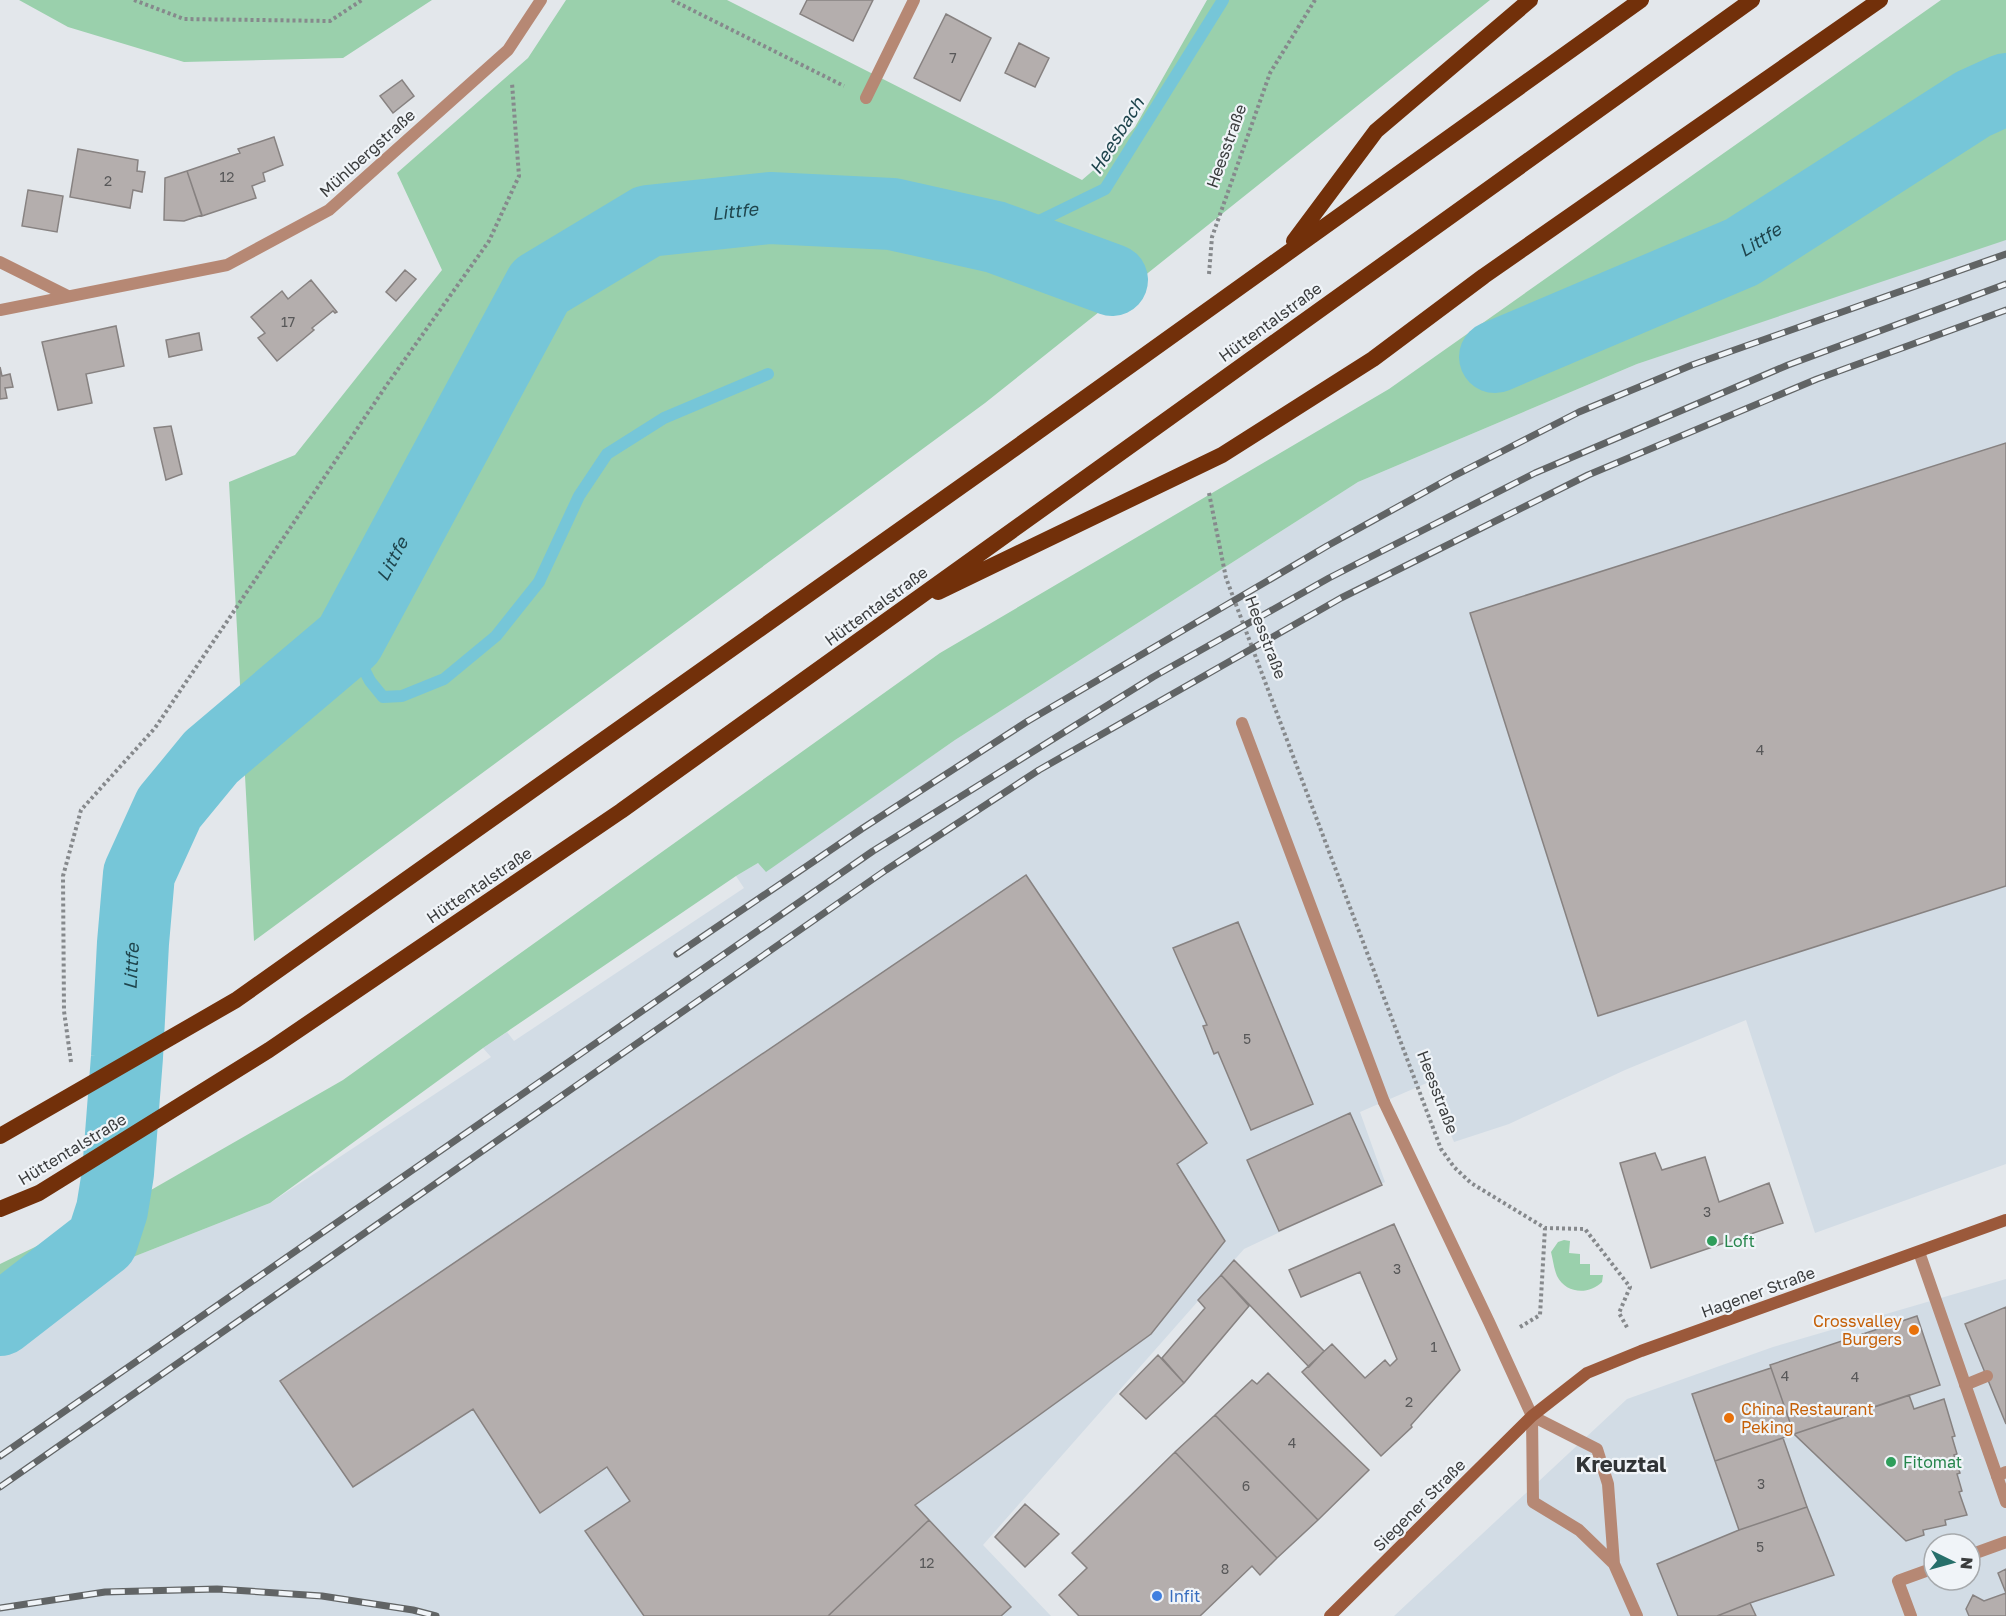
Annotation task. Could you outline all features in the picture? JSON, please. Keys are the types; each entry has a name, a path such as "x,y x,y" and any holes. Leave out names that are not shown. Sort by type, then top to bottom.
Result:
{"highway":[{"path":"1284,254 1376,131 1530,0"},
{"path":"0,1136 236,1000 994,463 1641,0"},
{"name":"Hüttentalstraße","path":"0,1209 39,1193 269,1050 621,811 1752,0"},
{"path":"899,611 1222,455 1373,359 1484,276 1881,0"}],"main road":[{"name":"Hagener Straße","path":"1532,1416 1587,1373 1641,1351 2006,1220"},
{"name":"Siegener Straße","path":"1330,1616 1532,1416"}],"street":[{"name":"Mühlbergstraße","path":"0,310 227,265 329,210 508,50 541,0"},
{"path":"866,98 914,0"},
{"path":"0,262 68,296"},
{"path":"1242,723 1384,1102 1532,1416 1533,1502 1579,1530 1614,1564"},
{"path":"1919,1252 1965,1385 2001,1474 2006,1502"},
{"path":"1965,1385 1987,1376"},
{"path":"1532,1416 1597,1449 1608,1484 1614,1564 1637,1616"},
{"path":"1982,1551 2006,1542"},
{"path":"1911,1616 1898,1581 1922,1572"}],"path":[{"path":"134,0 184,18 330,21 362,0"},
{"path":"672,0 866,98"},
{"name":"Heesstraße","path":"1208,284 1212,237 1270,74 1315,0"},
{"path":"72,1069 64,1011 63,876 81,810 155,728 386,386 489,241 519,176 508,50"},
{"name":"Heesstraße","path":"1208,488 1226,578 1442,1149 1454,1167 1470,1183 1545,1228 1585,1229 1630,1287 1619,1313 1641,1351"},
{"path":"1497,1340 1540,1315 1545,1228"}],"shaded area":[{"path":"2006,237 2006,1164 1815,1233 1746,1020 1625,1070 1509,1124 1454,1142 1429,1082 1360,1112 1385,1182 1244,1249 983,1545 1051,1616 0,1616 0,1343 100,1270 270,1203 491,1057 483,1048 507,1032 514,1041 744,888 736,876 758,863 766,871 955,740 1358,482 1637,364"},
{"path":"2006,1279 2006,1616 1394,1616 1627,1399 1773,1347"}],"green space":[{"path":"19,0 432,0 343,58 184,62 68,27"},
{"path":"566,0 727,0 1082,180 1110,156 1135,127 1207,0 1490,0 985,403 254,941 229,482 295,455 442,270 397,173 528,58"},
{"path":"1941,0 2006,0 2006,240 1637,364 1358,482 955,740 766,872 758,863 736,876 483,1048 270,1203 100,1270 0,1343 0,1264 144,1194 343,1080 940,653 1389,389"},
{"path":"1570,1241 1569,1253 1580,1254 1580,1264 1590,1264 1590,1275 1603,1275 1602,1282 1591,1289 1578,1291 1561,1282 1556,1273 1551,1252 1558,1242"}],"building":[{"path":"807,0 873,0 853,41 800,14"},
{"path":"946,14 991,38 960,101 914,78"},
{"path":"1019,43 1049,58 1035,87 1005,73"},
{"path":"402,80 414,96 393,113 380,96"},
{"path":"274,137 283,165 263,173 265,181 252,186 256,198 202,216 187,171 240,153 238,149"},
{"path":"78,149 138,160 137,171 145,172 142,192 133,190 130,208 70,197"},
{"path":"187,171 202,215 184,221 164,220 165,178"},
{"path":"28,190 63,196 57,232 22,226"},
{"path":"405,270 416,279 396,301 386,292"},
{"path":"311,280 337,312 333,311 312,328 314,330 277,361 258,338 265,333 251,317 282,291 288,299"},
{"path":"116,326 124,366 86,374 92,403 58,410 42,342"},
{"path":"199,333 202,350 169,357 166,340"},
{"path":"0,367 2,376 10,374 13,387 5,388 7,398 0,399"},
{"path":"171,426 182,474 166,480 154,428"},
{"path":"2006,443 2006,886 1598,1016 1470,613"},
{"path":"1026,875 1207,1143 1177,1164 1225,1241 1151,1334 915,1505 929,1520 828,1616 644,1616 585,1531 630,1501 607,1467 540,1513 473,1409 353,1487 280,1381"},
{"path":"1238,922 1313,1104 1251,1130 1218,1052 1214,1054 1203,1026 1207,1025 1173,948"},
{"path":"1350,1113 1382,1185 1279,1231 1247,1160"},
{"path":"1655,1153 1662,1170 1705,1157 1719,1202 1769,1183 1783,1223 1651,1268 1620,1163"},
{"path":"1394,1224 1460,1370 1411,1425 1412,1427 1381,1456 1302,1372 1332,1344 1365,1378 1385,1360 1390,1366 1397,1359 1360,1272 1301,1297 1289,1270"},
{"path":"1234,1260 1324,1351 1309,1367 1221,1275"},
{"path":"1221,1275 1249,1306 1184,1383 1162,1358 1205,1308 1198,1300"},
{"path":"2006,1307 2006,1424 1965,1324"},
{"path":"1917,1316 1940,1385 1794,1434 1770,1365"},
{"path":"1158,1355 1184,1383 1146,1419 1120,1394"},
{"path":"1771,1368 1794,1434 1715,1461 1692,1394"},
{"path":"1268,1373 1369,1470 1318,1520 1215,1415 1252,1380 1257,1384"},
{"path":"1909,1395 1914,1409 1944,1399 1955,1436 1952,1437 1957,1454 1954,1455 1960,1473 1957,1474 1962,1491 1959,1492 1967,1515 1945,1520 1946,1525 1923,1530 1922,1536 1906,1541 1794,1434"},
{"path":"1215,1415 1318,1520 1277,1558 1175,1452"},
{"path":"1783,1438 1807,1507 1739,1530 1715,1461"},
{"path":"1175,1452 1277,1558 1260,1575 1252,1566 1200,1616 1079,1616 1059,1595 1087,1568 1072,1553"},
{"path":"1025,1504 1059,1534 1025,1567 995,1537"},
{"path":"1807,1507 1834,1575 1717,1616 1678,1616 1657,1564 1739,1530"},
{"path":"929,1520 1011,1607 1001,1616 828,1616"},
{"path":"2006,1569 2006,1593 1998,1573"},
{"path":"2006,1593 2006,1616 1969,1616 1966,1609 1973,1595 1984,1601"},
{"path":"1750,1603 1756,1616 1717,1616"}],"waterway":[{"name":"Heesbach","path":"995,237 1023,229 1105,189 1223,0"},
{"name":"Littfe","path":"1495,357 1742,252 1973,104 2006,89"},
{"name":"Littfe","path":"0,1320 102,1241 112,1210 118,1173 139,874 169,808 211,757 349,640 540,286 648,221 770,208 892,214 995,237 1112,280"},
{"path":"349,640 370,681 383,697 402,696 444,679 496,636 539,582 579,496 607,454 664,418 768,374"}],"railway":[{"path":"677,954 863,828 1028,721 1327,546 1452,477 1579,412 1692,365 2006,254"},
{"path":"0,1456 873,851 1153,677 1329,578 1535,473 1788,365 2006,284"},
{"path":"0,1487 886,870 1039,770 1341,598 1588,475 1817,379 2006,310"},
{"path":"0,1608 105,1592 217,1589 322,1596 413,1610 436,1616"}],"place":[{"name":"Loft","path":"1712,1241"},
{"name":"Crossvalley Burgers","path":"1914,1330"},
{"name":"China Restaurant Peking","path":"1729,1418"},
{"name":"Fitomat","path":"1891,1462"},
{"name":"Infit","path":"1157,1596"}],"district":[{"name":"Kreuztal","path":"1621,1464"}]}
